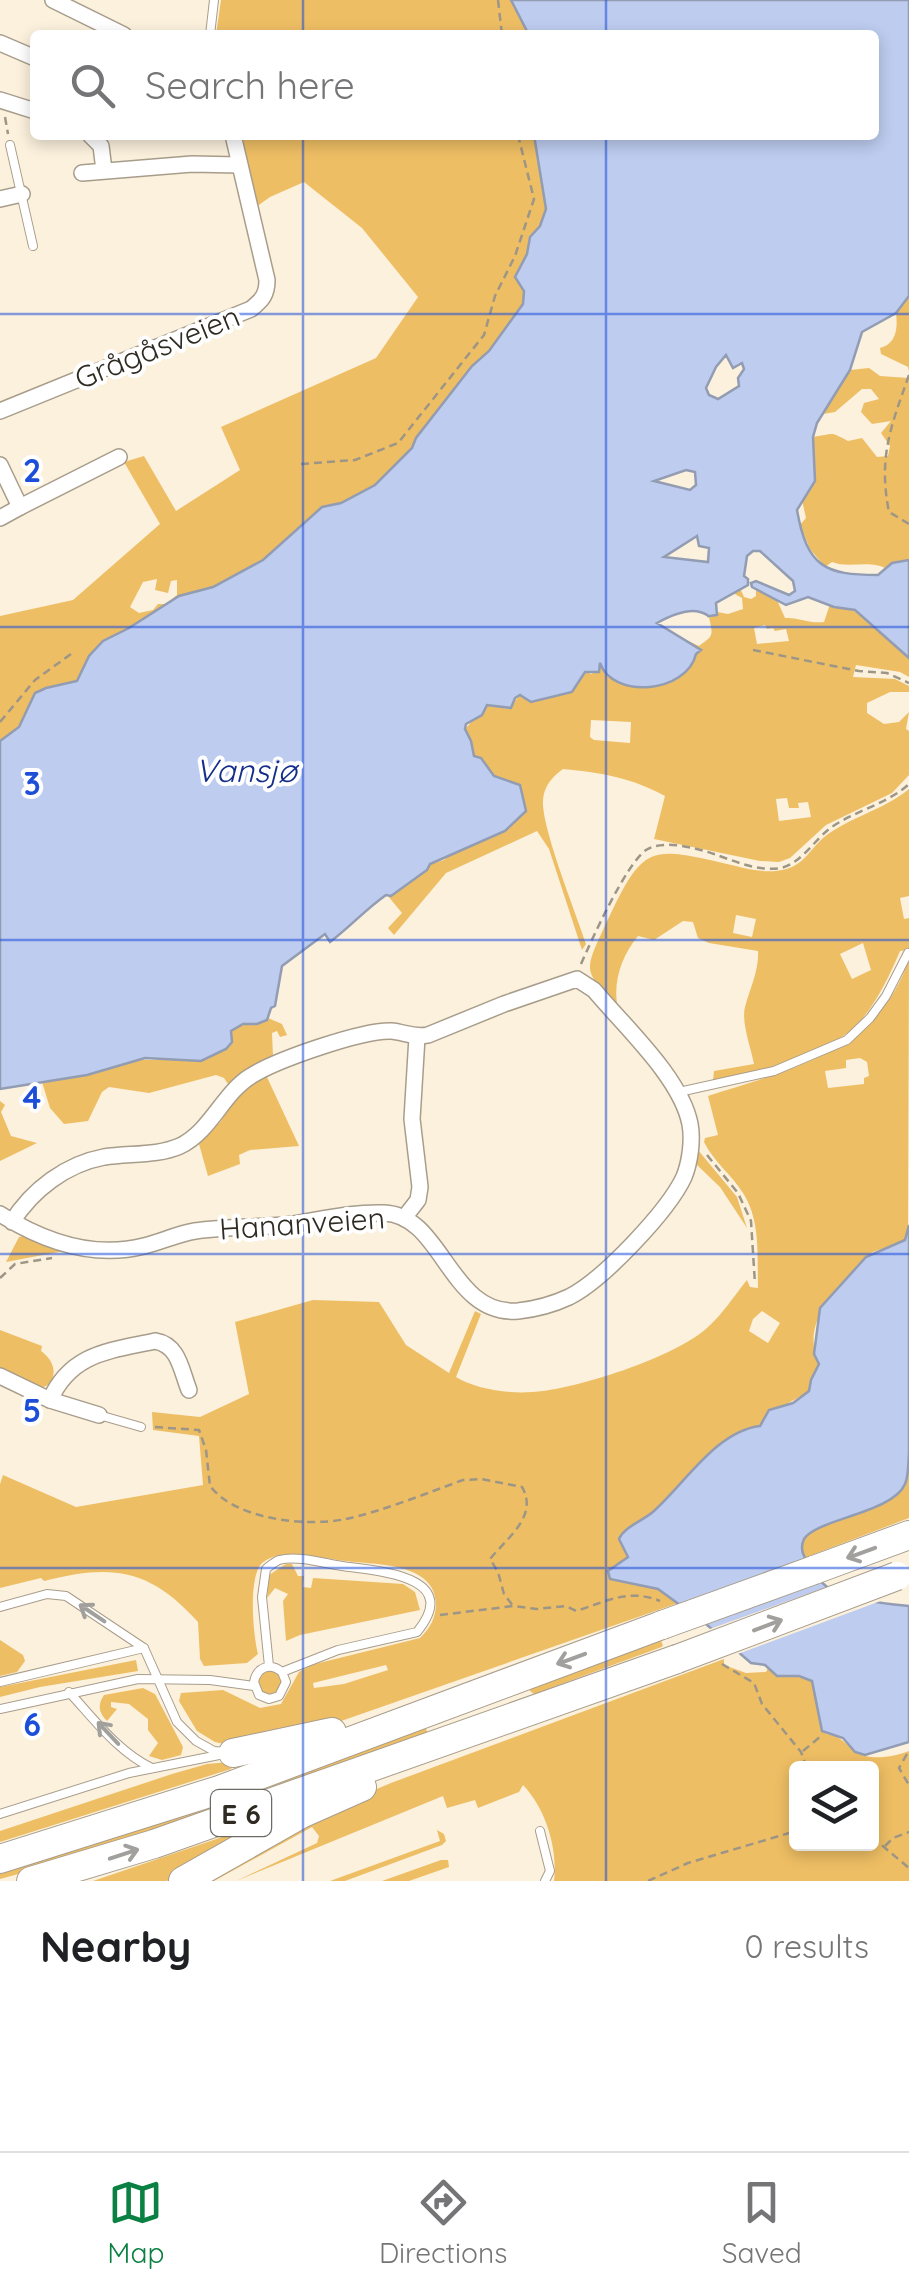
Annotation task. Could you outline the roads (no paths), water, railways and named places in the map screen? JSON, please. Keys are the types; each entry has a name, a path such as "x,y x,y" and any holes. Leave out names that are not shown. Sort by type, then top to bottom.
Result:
{"highway":[{"name":"E 6","path":"0,1859 219,1790 909,1535"},
{"name":"E 6","path":"31,1881 154,1844 903,1574"},
{"name":"E 6","path":"234,1752 352,1726 388,1727"},
{"name":"E 6","path":"183,1881 301,1814 422,1762 450,1738"}],"street":[{"path":"53,0 114,30"},
{"path":"0,43 30,56"},
{"path":"2,101 30,109"},
{"path":"95,140 101,146 104,170"},
{"path":"82,173 192,164 240,165 234,140"},
{"name":"Grågåsveien","path":"0,411 251,310 268,292 240,165"},
{"path":"0,198 22,194"},
{"path":"0,518 118,457"},
{"path":"0,465 20,508"},
{"name":"Hananveien","path":"577,979 594,990 679,1092 691,1128 690,1156 683,1178 611,1267 570,1296 545,1306 505,1311 476,1299 426,1238 404,1218 390,1213 198,1230 124,1250 86,1250 46,1238 6,1218 74,1167 104,1157 178,1147 192,1139 240,1084 266,1068 372,1034 394,1031 417,1037 577,979"},
{"path":"404,1218 418,1200 420,1188 412,1119 417,1037"},
{"path":"50,1400 70,1368 83,1360 155,1341 167,1343 174,1350 188,1390"},
{"path":"4,1383 98,1415"}],"lane":[{"path":"211,30 214,0"},
{"path":"10,145 33,246"},
{"path":"679,1092 774,1072 848,1040 886,996 908,953"},
{"path":"98,1415 141,1427"},
{"path":"277,1560 411,1577 427,1594 428,1615 417,1632 338,1650 282,1672 269,1666 262,1598 266,1569 277,1560"},
{"path":"0,1607 56,1593 66,1596 144,1648 177,1722 196,1741 214,1750 234,1752"},
{"path":"0,1682 144,1648"},
{"path":"269,1666 257,1673 254,1686 260,1695 274,1698 285,1687 282,1672"},
{"path":"0,1709 138,1679 210,1680 254,1686"},
{"path":"69,1692 116,1743 152,1768"},
{"path":"0,1814 152,1768 234,1752"},
{"path":"540,1831 550,1871 545,1881"}],"water":[{"name":"Vansjø","path":"511,0 909,0 909,296 896,313 862,332 850,370 817,423 813,437 815,481 797,510 813,556 832,569 878,575 892,563 909,560 909,658 855,610 808,597 786,605 752,587 751,583 756,581 789,595 795,591 793,581 760,551 753,551 747,556 744,576 748,585 716,603 717,615 689,611 657,623 701,650 679,677 665,684 634,687 607,675 600,663 599,672 585,672 572,692 531,702 520,695 511,708 487,705 482,715 466,724 474,756 481,758 494,776 520,785 526,811 505,831 430,864 330,942 325,934 282,966 275,1006 267,1020 243,1024 231,1031 232,1042 226,1049 201,1061 145,1058 87,1075 0,1089 0,741 19,727 35,693 77,681 89,656 103,641 179,596 213,587 263,560 322,507 341,503 375,485 412,448 523,304 524,291 515,277 546,209 535,140 879,140 879,30 526,30","holes":["726,355 733,368 742,363 739,386 718,399 709,395 706,388","686,470 695,472 696,485 690,490 654,481","697,536 699,546 709,548 708,562 664,557"]},
{"path":"909,1225 909,1453 905,1484 886,1502 811,1532 802,1545 818,1578 834,1591 909,1606 909,1742 865,1755 855,1752 843,1738 822,1731 812,1681 799,1676 777,1676 765,1665 751,1663 658,1589 610,1579 608,1571 628,1557 619,1539 622,1534 654,1511 716,1447 744,1430 760,1426 769,1410 793,1403 809,1391 819,1364 814,1354 820,1308 866,1257 905,1240"}]}
